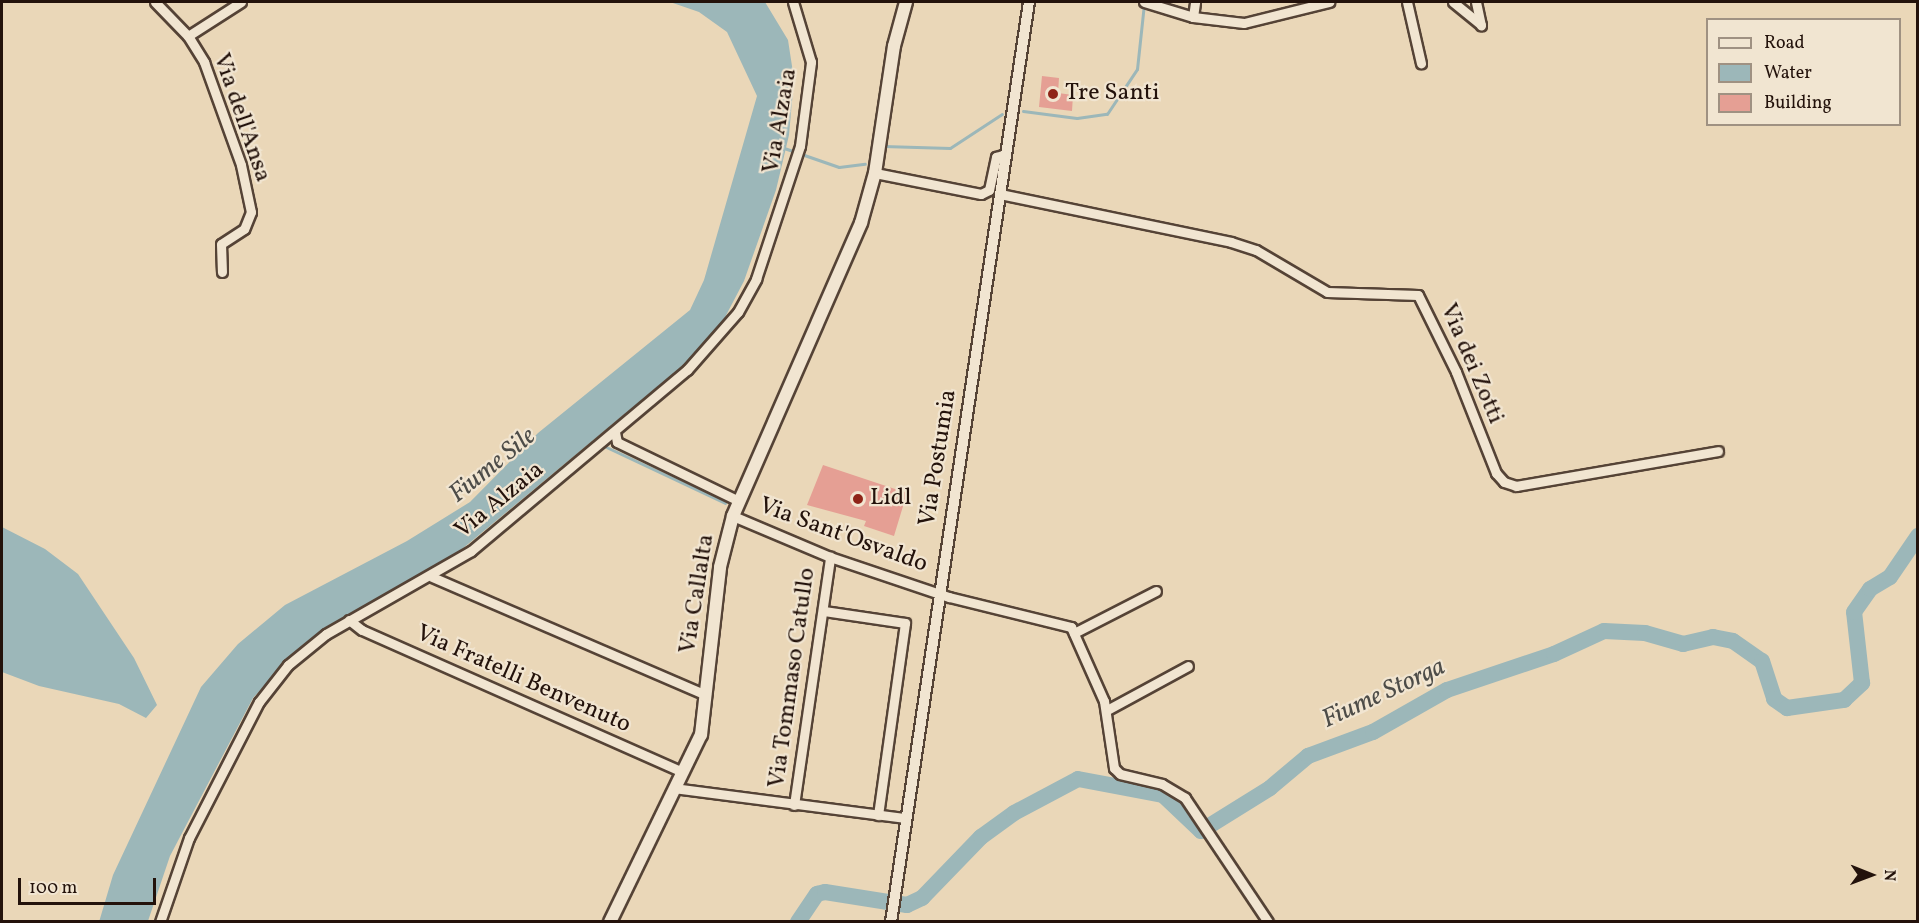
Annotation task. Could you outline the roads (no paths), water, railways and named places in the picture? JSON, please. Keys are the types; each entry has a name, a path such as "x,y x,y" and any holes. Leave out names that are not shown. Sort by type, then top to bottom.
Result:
{"main road":[{"name":"Via Callalta","path":"610,921 701,735 718,577 733,516 841,272 875,173 892,57 906,2"}],"street":[{"name":"Via dell'Ansa","path":"155,2 188,36 211,79 241,165 251,212 244,229 221,244 222,272"},
{"name":"Via dell'Ansa","path":"188,36 241,2"},
{"name":"Via Alzaia","path":"160,921 180,857 259,702 295,658 349,620 432,577 471,551 615,432 714,344 738,312 756,279 801,146 811,62 793,2"},
{"name":"Via Postumia","path":"891,918 1029,2"},
{"path":"1193,17 1195,2"},
{"path":"1148,3 1193,17 1244,23 1329,2"},
{"path":"1407,2 1421,63"},
{"path":"1453,2 1481,25 1476,2"},
{"path":"875,173 981,194 989,190 996,157 1006,154"},
{"name":"Via dei Zotti","path":"1000,194 1231,242 1256,250 1327,292 1418,295 1456,372 1496,473 1504,483 1516,486 1718,451"},
{"name":"Via Sant'Osvaldo","path":"615,432 617,441 739,501"},
{"name":"Via Sant'Osvaldo","path":"733,516 830,557 939,592 1067,627"},
{"name":"Via Tommaso Catullo","path":"794,805 830,557"},
{"path":"432,577 706,695"},
{"path":"1156,591 1067,627 1107,710 1108,749 1120,774 1177,791 1203,819 1268,921"},
{"path":"824,610 905,623 878,815"},
{"name":"Via Fratelli Benvenuto","path":"349,620 362,630 683,772"},
{"path":"1107,710 1188,666"},
{"path":"674,789 905,818"}],"water":[{"path":"670,2 765,2 788,40 794,79 789,135 776,190 744,281 722,323 685,364 444,564 296,651 253,698 170,856 148,921 99,922 113,875 201,687 238,644 285,605 407,541 470,502 538,433 690,310 704,280 757,96 727,32 699,12"},
{"path":"2,527 45,549 78,574 134,658 157,705 146,718 119,704 39,686 2,672"}],"waterway":[{"path":"1023,111 1077,118 1107,114 1137,69 1144,3"},
{"path":"883,146 950,148 1002,114"},
{"path":"784,148 839,167 865,164"},
{"path":"602,445 725,503"},
{"name":"Fiume Storga","path":"798,922 817,894 825,892 907,905 922,898 981,837 1014,813 1078,779 1163,795 1201,831 1270,788 1308,756 1373,732 1447,690 1554,654 1604,631 1645,633 1683,644 1713,637 1733,641 1762,661 1774,699 1787,708 1844,700 1862,683 1854,612 1870,589 1890,577 1918,536"}],"place":[{"name":"Tre Santi","path":"1053,94"},
{"name":"Lidl","path":"858,499"}],"water label":[{"name":"Fiume Sile","path":"493,466"}]}
